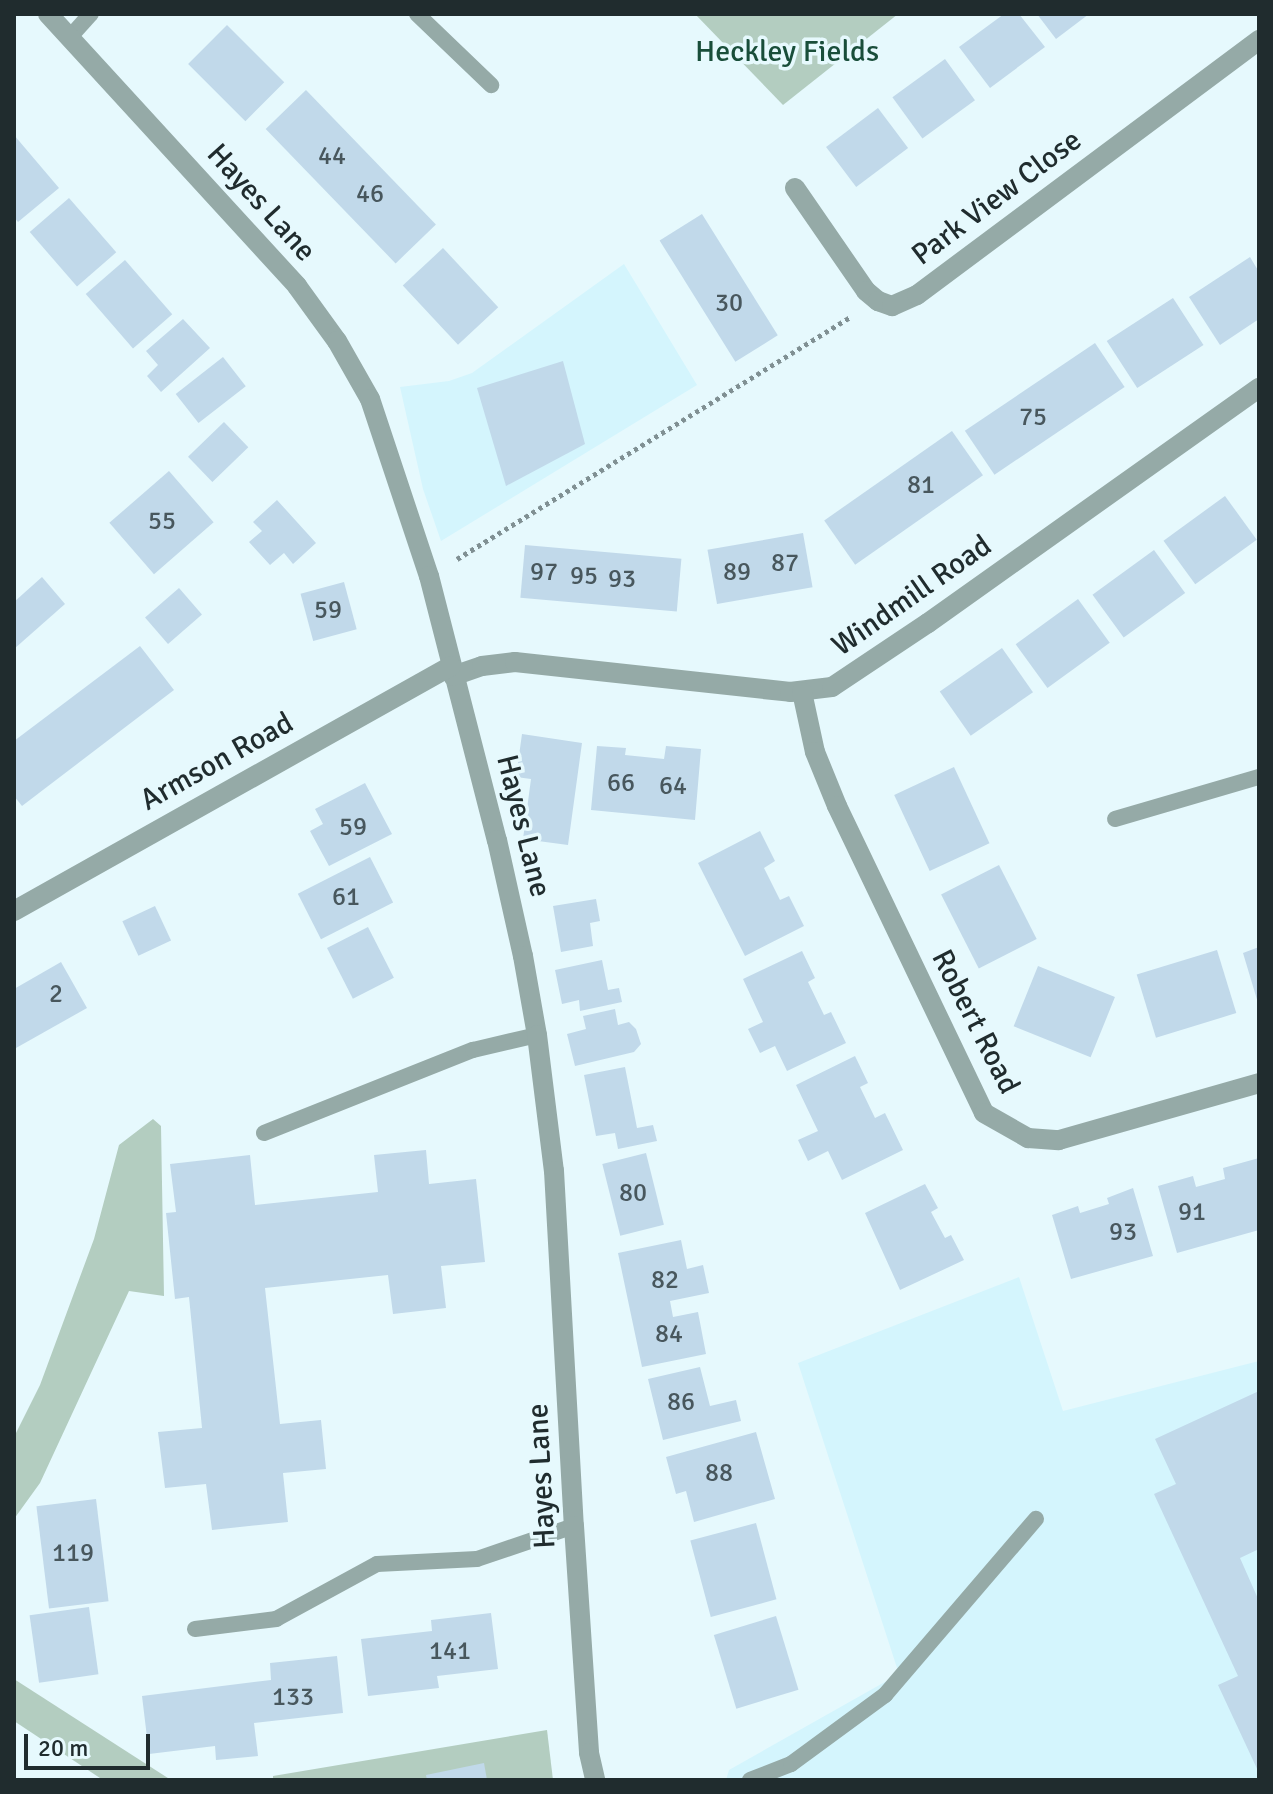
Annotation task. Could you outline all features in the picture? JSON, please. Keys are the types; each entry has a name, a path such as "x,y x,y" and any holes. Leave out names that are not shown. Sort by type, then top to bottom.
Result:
{"street":[{"name":"Hayes Lane","path":"48,14 297,286 337,341 370,399 429,576 497,840 537,1035 554,1171 589,1753 595,1780"},
{"name":"Park View Close","path":"878,301 892,306 917,295 1259,40"},
{"path":"795,188 866,291 878,301"},
{"name":"Windmill Road","path":"452,671 515,662 802,692 832,687 852,677 1259,388"},
{"name":"Armson Road","path":"14,911 452,671"},
{"name":"Robert Road","path":"802,692 815,752 837,806 984,1113 1028,1138 1059,1140 1259,1083"}],"lane":[{"path":"70,37 91,14"},
{"path":"417,14 491,85"},
{"path":"1115,819 1259,777"},
{"path":"264,1133 473,1050 537,1035"},
{"path":"750,1780 791,1764 885,1695 1036,1519"},
{"path":"195,1629 276,1619 377,1564 477,1559 574,1526"}],"path":[{"path":"429,576 878,301"}],"shaded area":[{"path":"624,264 697,385 441,541 423,489 400,387 449,381 472,373"},
{"path":"1019,1277 1063,1411 1259,1361 1259,1780 726,1780 729,1770 899,1674 798,1363"}],"green space":[{"name":"Heckley Fields","path":"695,14 898,14 783,105"},
{"path":"153,1119 161,1126 164,1296 129,1291 40,1483 14,1519 14,1437 40,1385 94,1239 119,1145"},
{"path":"14,1679 171,1780 103,1780 14,1721"},
{"path":"547,1730 553,1780 273,1780 273,1776"}],"building":[{"path":"1004,14 1019,14 1045,47 990,88 959,47"},
{"path":"1037,14 1089,14 1056,39"},
{"path":"227,25 284,82 245,121 188,64"},
{"path":"945,59 975,100 922,138 892,97"},
{"path":"306,90 436,225 396,263 266,129"},
{"path":"878,108 908,148 856,187 826,147"},
{"path":"14,135 59,188 18,222 14,217"},
{"path":"69,198 116,252 77,286 30,232"},
{"path":"702,214 778,335 735,362 660,240"},
{"path":"443,248 498,307 458,345 403,286"},
{"path":"1250,257 1259,272 1259,319 1220,345 1189,297"},
{"path":"125,260 172,314 133,348 86,294"},
{"path":"1173,298 1203,345 1137,388 1107,341"},
{"path":"183,319 210,348 161,392 147,376 158,365 146,351"},
{"path":"1095,343 1125,387 994,475 965,431"},
{"path":"223,357 246,386 198,423 176,394"},
{"path":"563,361 585,444 506,486 477,388"},
{"path":"224,422 248,447 212,482 188,457"},
{"path":"952,431 983,475 855,565 824,520"},
{"path":"169,471 214,522 154,574 109,523"},
{"path":"1225,496 1257,540 1195,584 1164,541"},
{"path":"277,500 316,543 293,564 284,553 270,565 249,542 262,531 253,522"},
{"path":"803,533 813,587 717,604 707,550"},
{"path":"525,545 681,559 677,611 520,598"},
{"path":"1154,550 1185,593 1124,638 1093,595"},
{"path":"42,577 65,604 14,649 14,602"},
{"path":"344,582 357,629 313,641 301,594"},
{"path":"179,588 202,614 168,644 145,618"},
{"path":"1078,599 1110,643 1047,688 1016,644"},
{"path":"140,646 174,690 22,806 14,796 14,741"},
{"path":"1002,648 1033,692 971,736 940,692"},
{"path":"522,734 582,743 568,845 523,839 531,779 516,777"},
{"path":"597,746 626,748 625,755 664,759 666,746 701,749 695,820 591,810"},
{"path":"954,767 989,843 930,871 894,795"},
{"path":"365,783 392,834 329,866 310,831 323,824 315,809"},
{"path":"760,831 775,861 764,868 780,900 789,896 804,926 745,956 698,863"},
{"path":"370,857 393,902 321,939 298,894"},
{"path":"999,865 1037,939 979,968 941,895"},
{"path":"596,899 600,921 590,923 593,946 561,952 553,906"},
{"path":"155,906 171,940 138,956 122,921"},
{"path":"368,927 394,978 353,999 327,948"},
{"path":"1259,947 1259,1003 1258,1003 1243,953"},
{"path":"1217,950 1236,1013 1156,1038 1137,975"},
{"path":"802,951 815,978 808,982 824,1015 831,1012 846,1043 787,1071 775,1046 760,1053 748,1029 763,1022 743,979"},
{"path":"602,960 608,990 619,988 622,1002 580,1011 579,1000 562,1004 555,970"},
{"path":"61,962 87,1008 16,1048 14,989"},
{"path":"1038,966 1115,997 1091,1057 1014,1026"},
{"path":"615,1009 618,1025 629,1022 636,1029 641,1044 634,1052 575,1066 567,1034 586,1029 583,1016"},
{"path":"855,1056 868,1083 860,1087 875,1118 885,1113 903,1150 842,1180 828,1151 808,1161 798,1140 818,1131 796,1085"},
{"path":"625,1067 637,1128 653,1125 657,1141 618,1149 615,1133 596,1136 584,1075"},
{"path":"426,1150 429,1184 476,1179 485,1262 441,1266 446,1308 393,1314 388,1275 265,1288 280,1424 321,1420 326,1469 283,1473 288,1522 212,1530 206,1484 165,1488 158,1432 202,1428 189,1297 175,1299 166,1213 176,1212 170,1164 250,1155 255,1205 378,1192 374,1155"},
{"path":"646,1153 664,1225 620,1236 602,1164"},
{"path":"1259,1158 1259,1230 1177,1253 1158,1186 1193,1176 1196,1187 1225,1179 1223,1168"},
{"path":"925,1184 938,1208 931,1212 945,1238 951,1235 964,1260 900,1290 865,1213"},
{"path":"1133,1188 1153,1256 1071,1279 1052,1215 1078,1206 1080,1213 1109,1204 1107,1198"},
{"path":"681,1240 687,1269 703,1265 709,1293 670,1301 673,1317 698,1312 706,1354 642,1367 618,1253"},
{"path":"700,1367 710,1406 736,1400 741,1421 663,1440 648,1379"},
{"path":"1259,1391 1259,1549 1240,1558 1259,1601 1259,1773 1218,1685 1238,1676 1154,1494 1176,1484 1155,1439"},
{"path":"756,1432 775,1499 694,1522 686,1491 676,1494 666,1457"},
{"path":"96,1499 109,1601 49,1609 36,1506"},
{"path":"756,1523 776,1599 711,1617 690,1541"},
{"path":"89,1607 98,1674 39,1683 30,1615"},
{"path":"491,1613 498,1669 437,1676 439,1688 368,1696 361,1639 432,1631 431,1620"},
{"path":"776,1616 799,1690 736,1709 714,1635"},
{"path":"337,1656 343,1713 254,1723 258,1756 216,1760 215,1746 149,1754 142,1696 271,1680 270,1663"},
{"path":"484,1763 487,1780 427,1780 426,1775"}]}
